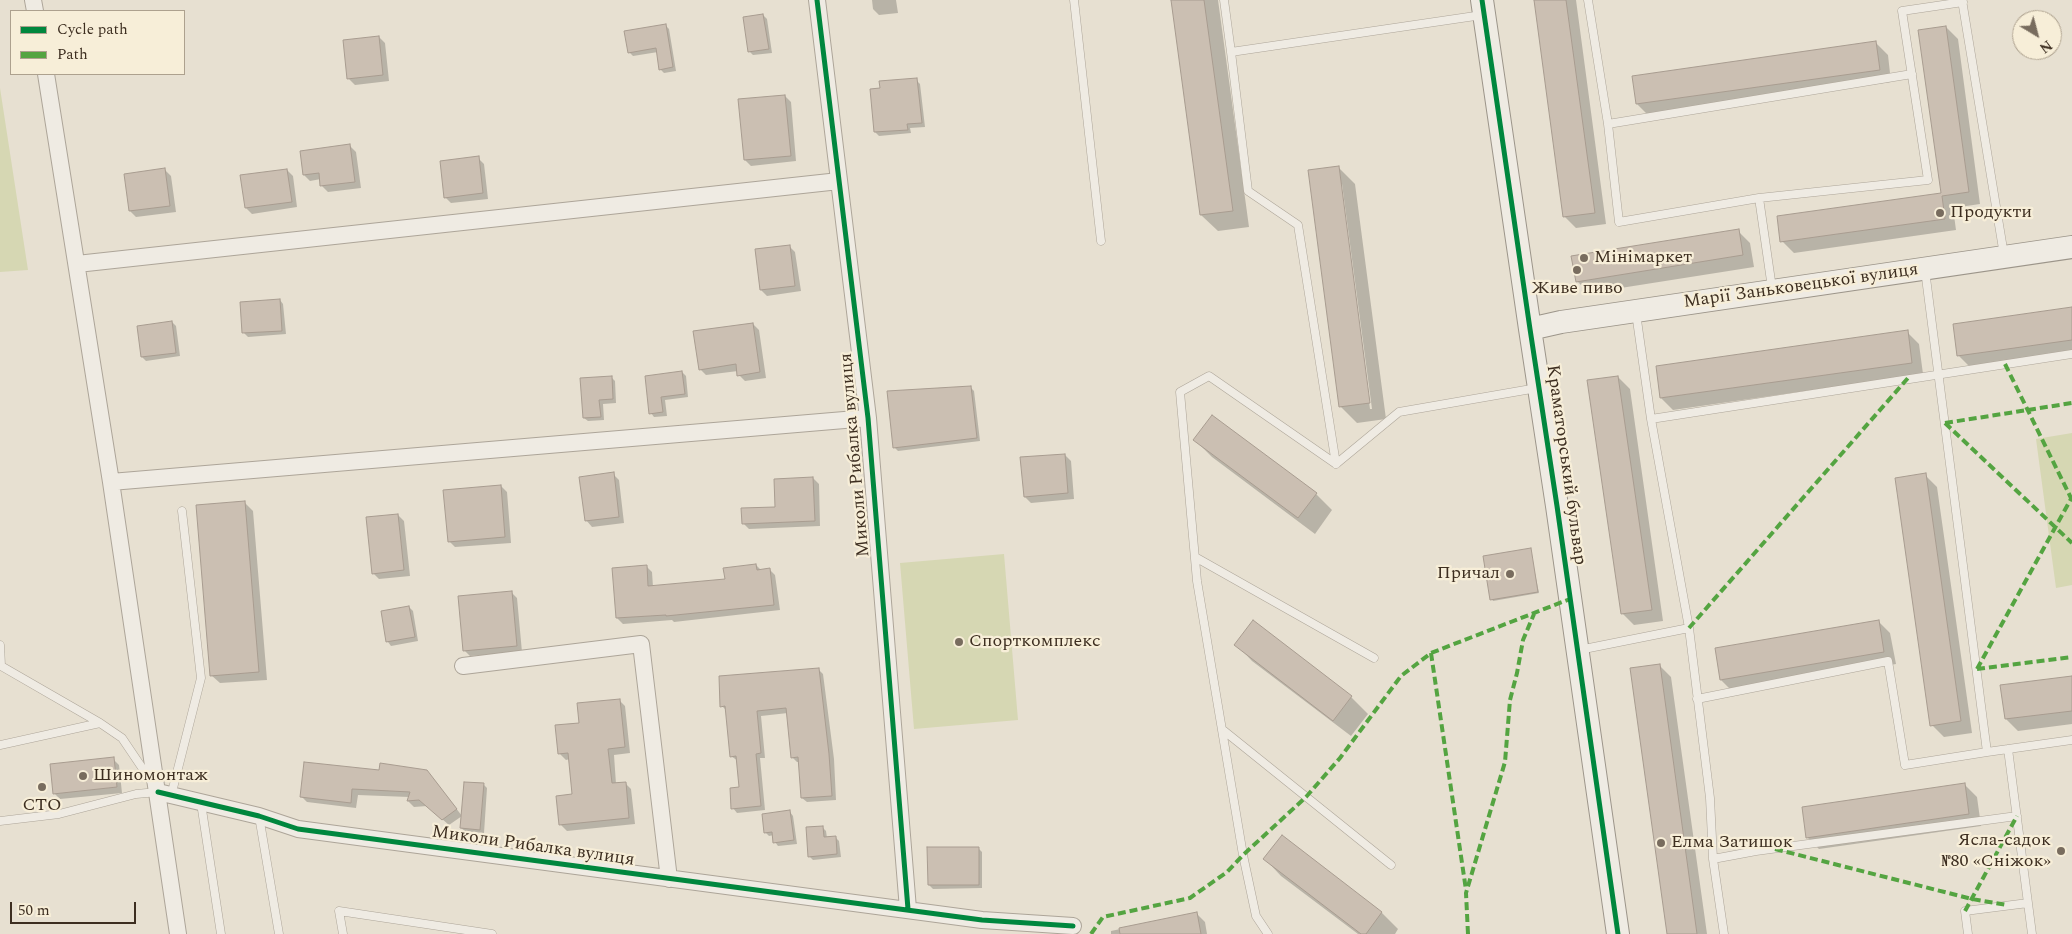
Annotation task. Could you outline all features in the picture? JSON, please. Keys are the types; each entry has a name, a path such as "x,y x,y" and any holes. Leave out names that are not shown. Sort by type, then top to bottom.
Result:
{"street":[{"name":"Миколи Рибалка вулиця","path":"817,0 868,418 908,909"},
{"name":"Краматорський бульвар","path":"1483,8 1618,934"},
{"path":"46,75 111,482 165,794 178,934"},
{"path":"77,264 839,181"},
{"name":"Марії Заньковецької вулиця","path":"1530,330 1561,322 2072,247"},
{"path":"111,482 868,418"},
{"path":"463,666 641,644 669,879"},
{"name":"Миколи Рибалка вулиця","path":"165,794 259,816 298,829 982,920 1073,926"}],"lane":[{"path":"1074,0 1102,241"},
{"path":"1224,0 1248,191 1298,226 1336,464"},
{"path":"1588,0 1608,124 1619,222 1759,198 1928,180 1902,11 1962,1 2004,257"},
{"path":"1231,52 1483,8"},
{"path":"1608,124 1912,74"},
{"path":"1759,198 1773,291"},
{"path":"1925,268 1987,752"},
{"path":"1636,311 1651,419 1690,628 1710,798 1713,859 1724,934"},
{"path":"1651,419 2072,354"},
{"path":"1268,934 1256,916 1250,890 1197,581 1180,392 1209,376 1336,464"},
{"path":"1336,464 1399,412 1539,388"},
{"path":"165,794 200,678 182,511"},
{"path":"1195,557 1374,658"},
{"path":"1578,650 1690,628"},
{"path":"0,645 1,666 100,723 122,738 165,794"},
{"path":"1697,699 1888,661 1905,765 2072,740"},
{"path":"0,745 100,723"},
{"path":"1223,730 1390,865"},
{"path":"2008,749 2032,934"},
{"path":"0,821 59,814 136,794 165,794"},
{"path":"201,803 221,934"},
{"path":"259,816 280,934"},
{"path":"1713,859 2017,816"},
{"path":"1968,934 1966,911 2028,903"},
{"path":"343,934 339,911 492,934"}],"green space":[{"path":"0,88 28,270 0,272"},
{"path":"2072,433 2072,585 2056,588 2036,439"},
{"name":"Спорткомплекс","path":"1004,554 1018,720 914,729 900,563"}],"building":[{"path":"1171,0 1204,0 1233,211 1200,215"},
{"path":"1534,0 1566,0 1595,213 1563,217"},
{"path":"763,14 769,49 748,52 743,17"},
{"path":"666,24 673,67 659,70 656,48 628,53 624,31"},
{"path":"1946,26 1969,192 1942,196 1945,219 1780,242 1777,216 1941,193 1918,30"},
{"path":"379,36 383,75 347,79 343,40"},
{"path":"1876,41 1880,70 1636,104 1632,76"},
{"path":"917,78 922,123 907,124 908,130 874,132 870,89 880,88 879,81"},
{"path":"785,95 791,156 744,160 738,99"},
{"path":"350,144 355,182 320,186 319,173 303,175 300,151"},
{"path":"479,156 483,193 444,198 440,161"},
{"path":"1339,166 1370,403 1339,407 1308,170"},
{"path":"165,168 170,206 129,211 124,174"},
{"path":"287,169 292,202 245,208 240,175"},
{"path":"1739,229 1743,255 1576,282 1571,256"},
{"path":"790,245 795,286 760,290 755,249"},
{"path":"280,299 282,331 242,333 240,302"},
{"path":"2072,307 2072,340 1957,356 1953,324"},
{"path":"172,321 176,353 141,357 137,326"},
{"path":"753,323 760,372 737,376 736,364 699,370 693,331"},
{"path":"1908,330 1912,363 1660,398 1656,366"},
{"path":"682,371 685,394 661,397 663,412 649,414 645,376"},
{"path":"612,376 613,399 599,400 601,417 583,418 580,378"},
{"path":"1618,376 1652,610 1621,614 1587,380"},
{"path":"971,386 977,438 893,448 887,391"},
{"path":"1212,415 1317,493 1298,518 1193,440"},
{"path":"1065,454 1068,493 1024,497 1020,457"},
{"path":"614,472 619,517 585,521 579,477"},
{"path":"1926,473 1961,721 1930,726 1895,478"},
{"path":"813,477 815,521 742,524 741,508 775,507 774,479"},
{"path":"501,485 505,537 448,542 443,490"},
{"path":"245,501 259,672 210,676 196,505"},
{"path":"398,514 404,570 372,574 366,517"},
{"name":"Причал","path":"1531,548 1538,592 1490,600 1483,556"},
{"path":"756,564 757,570 770,568 774,605 666,616 616,618 612,568 647,565 648,586 725,579 723,568"},
{"path":"512,591 517,646 463,651 458,596"},
{"path":"409,606 415,637 386,642 381,611"},
{"path":"1253,620 1352,696 1333,721 1234,645"},
{"path":"1879,620 1884,652 1720,680 1715,648"},
{"path":"1660,664 1697,934 1667,934 1630,668"},
{"path":"819,668 832,796 801,798 798,757 791,758 786,708 757,711 761,753 756,754 761,806 731,809 730,788 739,787 736,756 730,757 725,706 720,707 719,676"},
{"path":"2072,676 2072,711 2005,719 2000,685"},
{"path":"620,699 625,747 608,749 612,783 626,782 629,818 559,825 556,796 572,794 568,753 558,754 555,725 579,723 577,703"},
{"name":"Шиномонтаж","path":"114,757 117,787 53,794 50,764"},
{"path":"304,762 379,770 380,763 427,770 457,809 442,820 419,800 407,801 410,792 352,789 351,803 300,797"},
{"path":"464,782 484,783 480,830 460,828"},
{"path":"1965,783 1969,814 1806,838 1802,807"},
{"path":"790,810 794,840 773,843 772,832 764,833 762,814"},
{"path":"823,826 824,837 836,836 837,854 808,857 806,827"},
{"path":"1282,835 1382,912 1366,934 1361,934 1263,859"},
{"path":"927,847 979,847 979,885 928,885"},
{"path":"1197,912 1201,934 1120,934 1119,928"}],"marked path":[{"path":"2005,364 2072,500"},
{"path":"1689,628 1908,378"},
{"path":"1945,423 2072,403"},
{"path":"1945,423 2072,543"},
{"path":"1977,669 2072,497"},
{"path":"1091,934 1103,917 1190,898 1227,872 1306,797 1340,758 1401,676 1431,653 1570,599"},
{"path":"1468,934 1466,893 1505,762 1510,700 1523,640 1534,614"},
{"path":"1431,653 1466,890"},
{"path":"1977,669 2072,657"},
{"path":"1965,911 2017,816"},
{"path":"1775,849 1972,899 2007,905"}],"cycle path":[{"path":"817,0 868,418 908,909"},
{"path":"1482,0 1618,934"},
{"path":"158,792 259,816 298,829 982,920 1073,926"}],"place":[{"name":"Продукти","path":"1940,213"},
{"name":"Мінімаркет","path":"1584,258"},
{"name":"Живе пиво","path":"1577,270"},
{"name":"Причал","path":"1510,574"},
{"name":"Спорткомплекс","path":"959,642"},
{"name":"Шиномонтаж","path":"83,776"},
{"name":"СТО","path":"42,787"},
{"name":"Елма Затишок","path":"1661,843"},
{"name":"Ясла-садок №80 «Сніжок»","path":"2061,851"}]}
